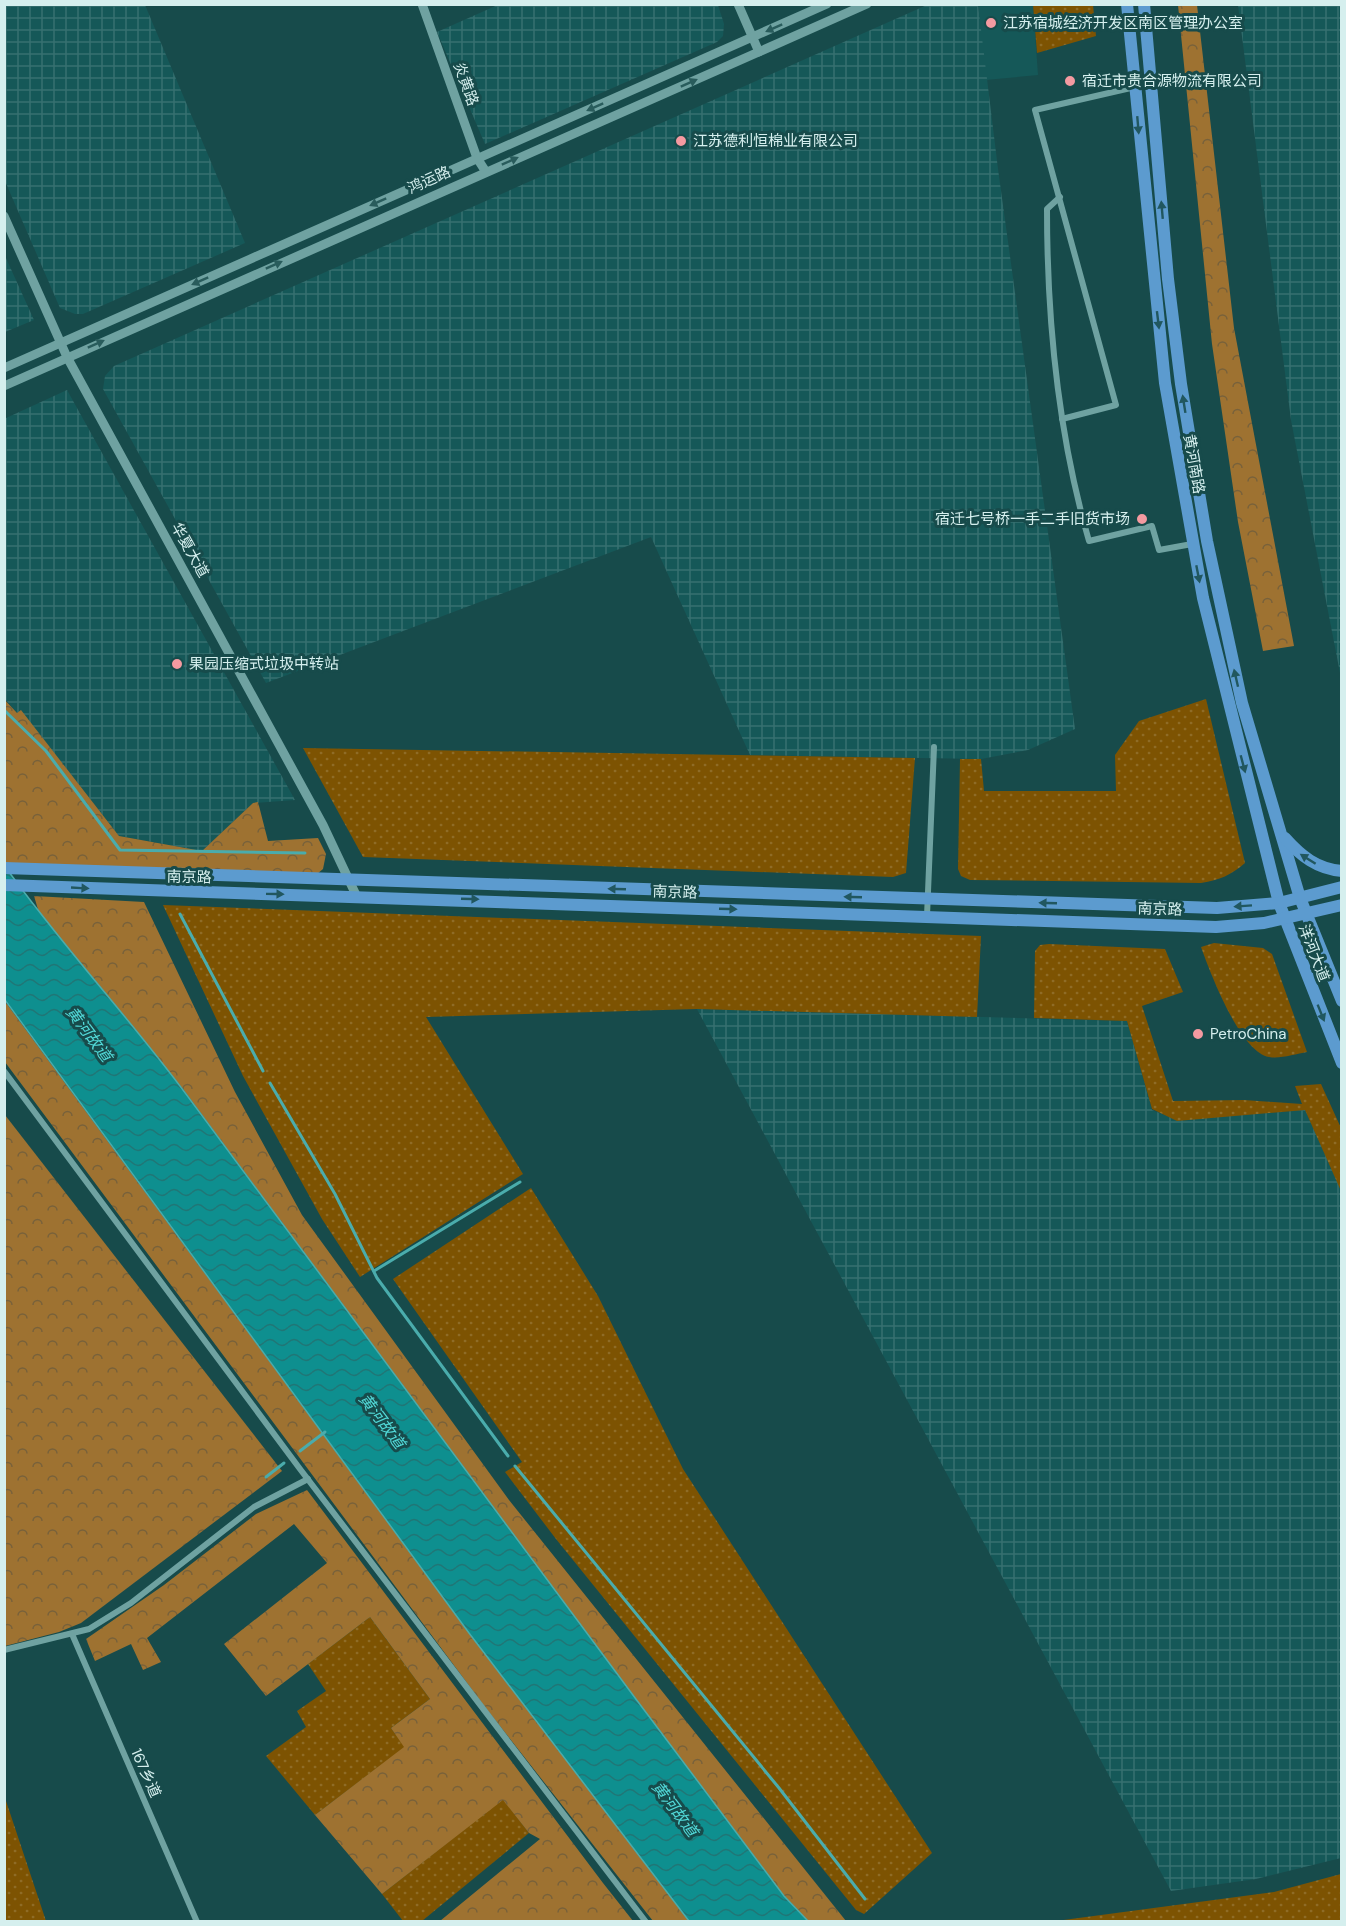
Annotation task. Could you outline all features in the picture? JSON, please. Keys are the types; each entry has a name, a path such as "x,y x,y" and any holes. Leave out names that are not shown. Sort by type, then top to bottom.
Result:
{"main road":[{"name":"黄河南路","path":"1127,4 1165,383 1192,544 1225,694 1285,920"},
{"name":"黄河南路","path":"1144,4 1168,279 1181,384 1206,541 1242,702 1306,915"},
{"path":"1281,835 1308,860 1341,871"},
{"name":"南京路","path":"9,868 1217,908 1279,903 1341,887"},
{"name":"南京路","path":"4,885 153,892 356,895 1216,927 1285,920 1341,905"},
{"name":"洋河大道","path":"1306,915 1341,1001"},
{"name":"洋河大道","path":"1285,920 1341,1063"}],"street":[{"name":"炎黄路","path":"422,4 477,158 486,172"},
{"path":"738,4 759,52"},
{"name":"鸿运路","path":"4,368 827,4"},
{"name":"鸿运路","path":"4,386 867,4"},
{"path":"1062,418 1116,405 1035,110 1135,87"},
{"path":"1060,197 1047,209 1047,275 1062,418 1073,486 1089,541 1152,526 1159,550 1192,544"},
{"name":"华夏大道","path":"4,216 67,357 351,881 356,895"},
{"path":"927,916 934,747"},
{"path":"4,1071 308,1479 646,1922"},
{"path":"4,1650 89,1629 131,1603 254,1508 308,1479"},
{"name":"167乡道","path":"72,1634 197,1922"}],"shaded area":[{"path":"500,4 718,5 724,24 723,36 717,42 485,144 437,32"},
{"path":"4,5 145,5 245,243 83,314 75,314 60,308 5,181"},
{"path":"927,5 978,5 998,169 1075,729 1028,750 981,759 750,755 651,537 266,683 103,389 105,376 114,366"},
{"path":"978,5 1033,5 1038,75 985,80"},
{"path":"1033,5 1093,5 1096,36 1037,53"},
{"path":"1238,5 1341,5 1341,678 1291,420"},
{"path":"5,256 34,320 4,332"},
{"path":"67,390 295,800 253,803 202,851 119,836 21,711 17,713 5,699 4,419"},
{"path":"1206,699 1245,863 1240,867 1230,874 1201,883 970,880 961,876 958,869 960,759 981,759 984,791 1116,791 1115,755 1139,721"},
{"path":"303,748 915,758 906,873 893,877 363,857"},
{"path":"163,905 981,936 977,1017 697,1009 426,1017 523,1174 360,1277 322,1219 243,1076"},
{"path":"1214,943 1263,948 1272,954 1307,1052 1283,1057 1269,1057 1258,1052 1247,1041 1228,1009 1201,947"},
{"path":"1040,945 1165,949 1183,992 1142,1006 1173,1101 1244,1100 1302,1104 1295,1086 1321,1084 1341,1128 1341,1191 1305,1110 1177,1121 1152,1109 1127,1021 1034,1018 1035,951"},
{"path":"697,1009 1127,1021 1152,1110 1177,1120 1305,1110 1342,1191 1341,1858 1256,1879 1171,1891"},
{"path":"531,1188 598,1296 683,1469 932,1853 864,1914 856,1910 556,1539 505,1472 522,1462 393,1279"},
{"path":"370,1617 430,1699 391,1728 405,1747 315,1815 266,1756 306,1727 297,1711 326,1691 308,1664"},
{"path":"5,1798 46,1921 5,1921"},
{"path":"503,1799 529,1833 422,1921 403,1921 382,1894"},
{"path":"1341,1874 1341,1921 1056,1921 1274,1892"}],"green space":[{"path":"1178,5 1197,5 1234,328 1294,646 1263,651 1238,522 1212,344"},
{"path":"4,699 17,713 21,710 119,836 202,851 253,803 258,802 268,841 318,838 326,854 323,869 317,874 5,864"},
{"path":"34,896 144,902 235,1092 302,1215 509,1500 846,1921 808,1921 784,1896 555,1592 183,1089 40,916"},
{"path":"4,1000 469,1633 689,1921 653,1921 485,1707 5,1062"},
{"path":"5,1115 282,1471 81,1623 59,1632 5,1646"},
{"path":"307,1490 633,1921 440,1921 540,1839 529,1833 503,1800 382,1894 315,1815 404,1747 391,1728 430,1699 370,1617 266,1696 224,1644 327,1563 294,1524 147,1638 161,1662 143,1670 131,1644 95,1661 86,1639 164,1585 256,1514"}],"water":[{"name":"黄河故道","path":"4,865 48,924 186,1094 784,1896 808,1921 689,1921 469,1633 5,1000"}],"waterway":[{"path":"4,710 46,751 120,850 305,853"},
{"path":"180,914 263,1071"},
{"path":"270,1083 335,1194 377,1278 508,1456"},
{"path":"374,1271 520,1182"},
{"path":"300,1451 325,1432"},
{"path":"266,1477 284,1463"},
{"path":"515,1466 779,1788 865,1899"}],"place":[{"name":"江苏宿城经济开发区南区管理办公室","path":"991,23"},
{"name":"宿迁市贵合源物流有限公司","path":"1070,81"},
{"name":"江苏德利恒棉业有限公司","path":"681,141"},
{"name":"宿迁七号桥一手二手旧货市场","path":"1142,519"},
{"name":"果园压缩式垃圾中转站","path":"177,664"},
{"name":"PetroChina","path":"1198,1034"}]}
